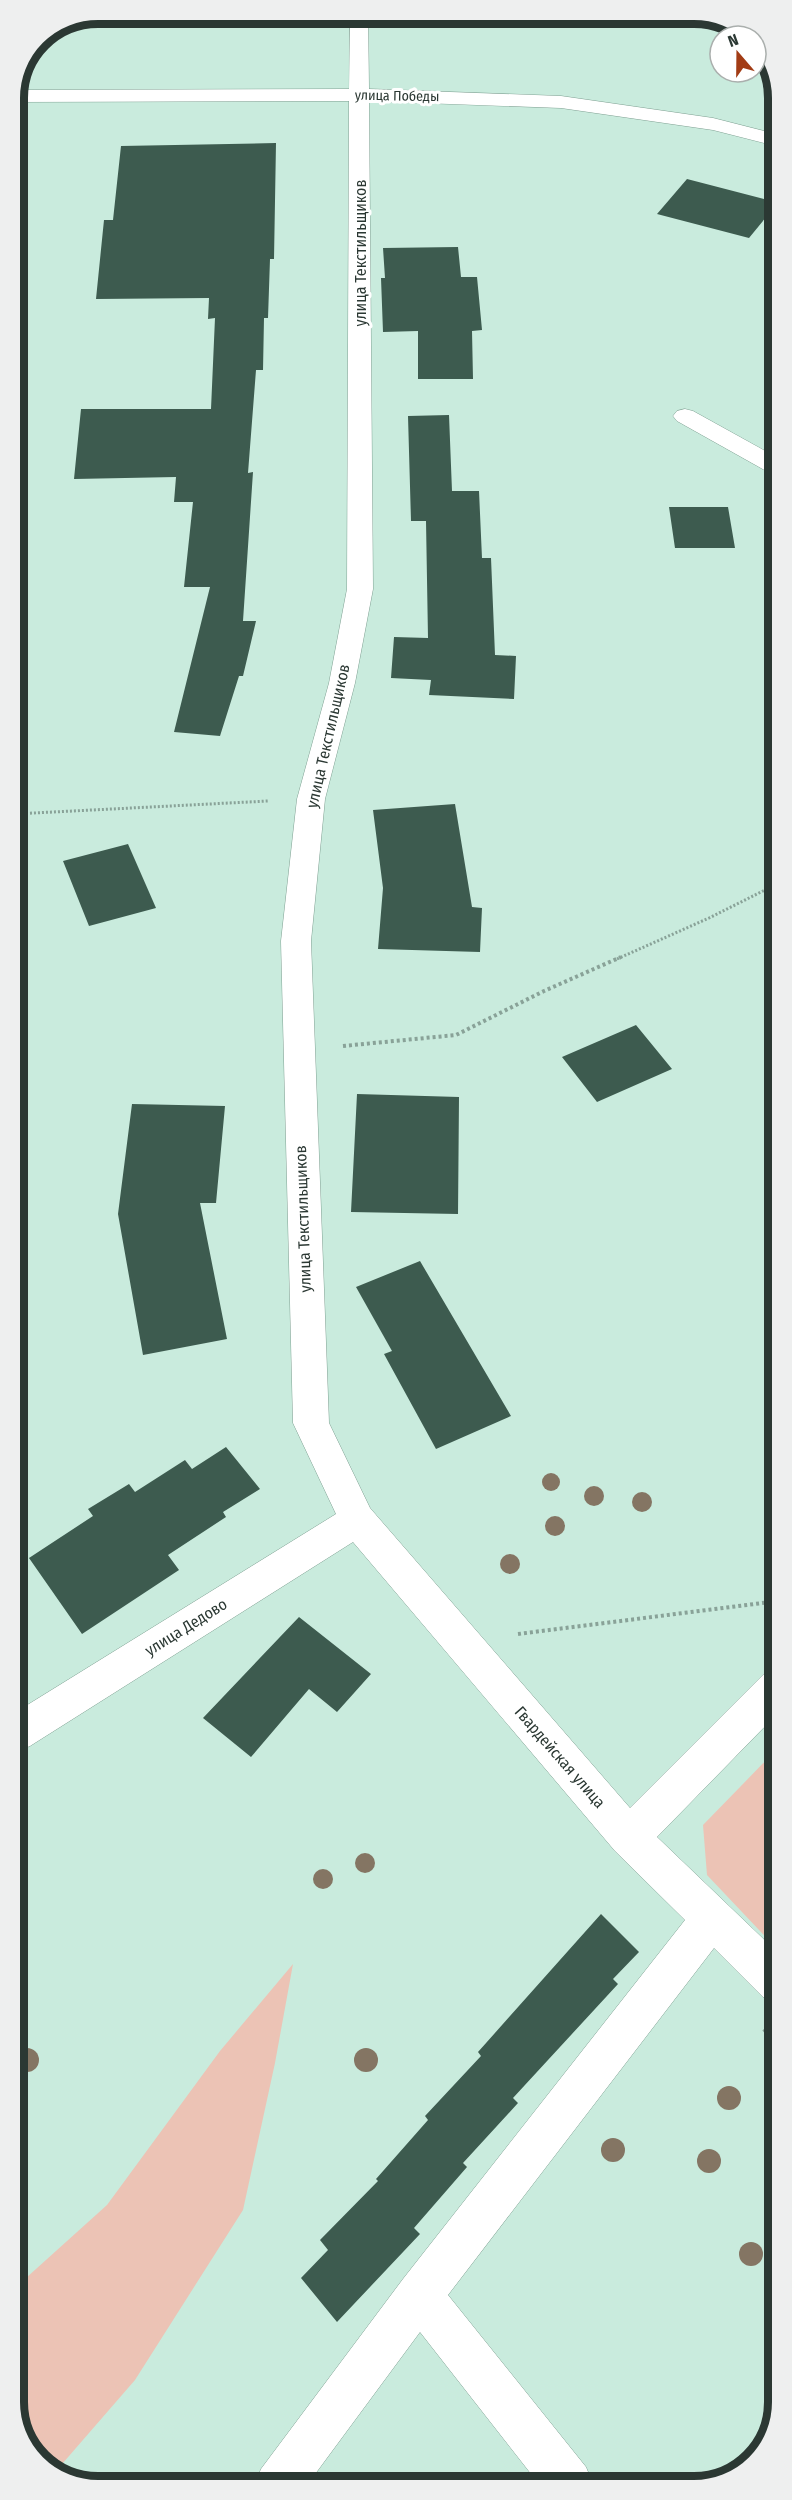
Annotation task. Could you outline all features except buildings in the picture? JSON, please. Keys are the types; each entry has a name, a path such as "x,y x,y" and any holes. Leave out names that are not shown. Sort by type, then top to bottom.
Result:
{"street":[{"name":"улица Текстильщиков","path":"357,1520 311,1423 297,1050 296,941 311,799 342,683 360,589 359,24"},
{"name":"улица Победы","path":"24,96 360,95 561,102 713,124 768,138"},
{"path":"685,416 768,463"},
{"name":"Гвардейская улица","path":"357,1520 628,1837 768,1973"},
{"name":"улица Дедово","path":"24,1729 357,1520"},
{"path":"628,1837 768,1696"},
{"path":"285,2476 420,2295 711,1919"},
{"path":"420,2295 563,2476"}],"path":[{"path":"24,814 311,799"},
{"path":"297,1050 456,1035 544,991 710,918 768,889"},
{"path":"461,1641 768,1602"}],"shaded area":[{"path":"768,1758 768,1939 707,1875 703,1825"},
{"path":"293,1964 275,2063 243,2210 135,2380 61,2466 42,2451 30,2430 25,2411 24,2280 107,2205 220,2051"}]}
